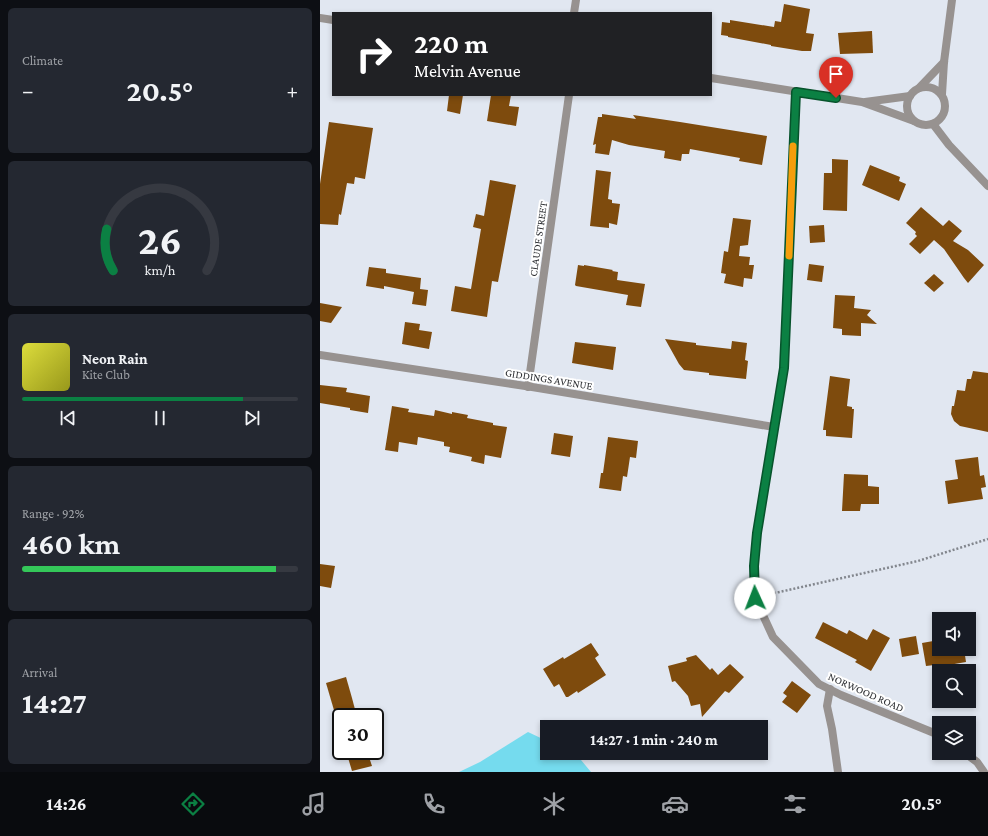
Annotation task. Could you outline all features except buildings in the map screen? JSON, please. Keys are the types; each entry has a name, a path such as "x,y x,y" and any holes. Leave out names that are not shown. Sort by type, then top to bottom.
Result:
{"street":[{"path":"574,12 576,0"},
{"path":"942,94 944,62 952,0"},
{"path":"320,18 332,20"},
{"path":"914,121 909,115 907,108 910,96 944,62"},
{"path":"712,78 862,102 922,125 933,124 940,119 945,109 945,100 942,94 934,88 926,86 919,88"},
{"path":"755,598 754,566 757,533 784,368 796,92"},
{"name":"CLAUDE STREET","path":"528,386 569,96"},
{"path":"862,102 910,96"},
{"path":"933,124 949,145 988,186"},
{"name":"GIDDINGS AVENUE","path":"320,355 528,386 774,427"},
{"name":"NORWOOD ROAD","path":"755,598 773,637 820,684 841,695 932,732"},
{"path":"830,689 827,706 838,772"},
{"path":"974,760 984,772"}],"path":[{"path":"755,598 918,560 988,539"}],"water":[{"path":"528,732 540,738 540,760 581,760 591,772 459,772 480,762"}],"slow traffic":[{"path":"789,256 793,146"}],"route":[{"path":"755,598 754,566 757,533 784,368 796,92 836,98"}]}
